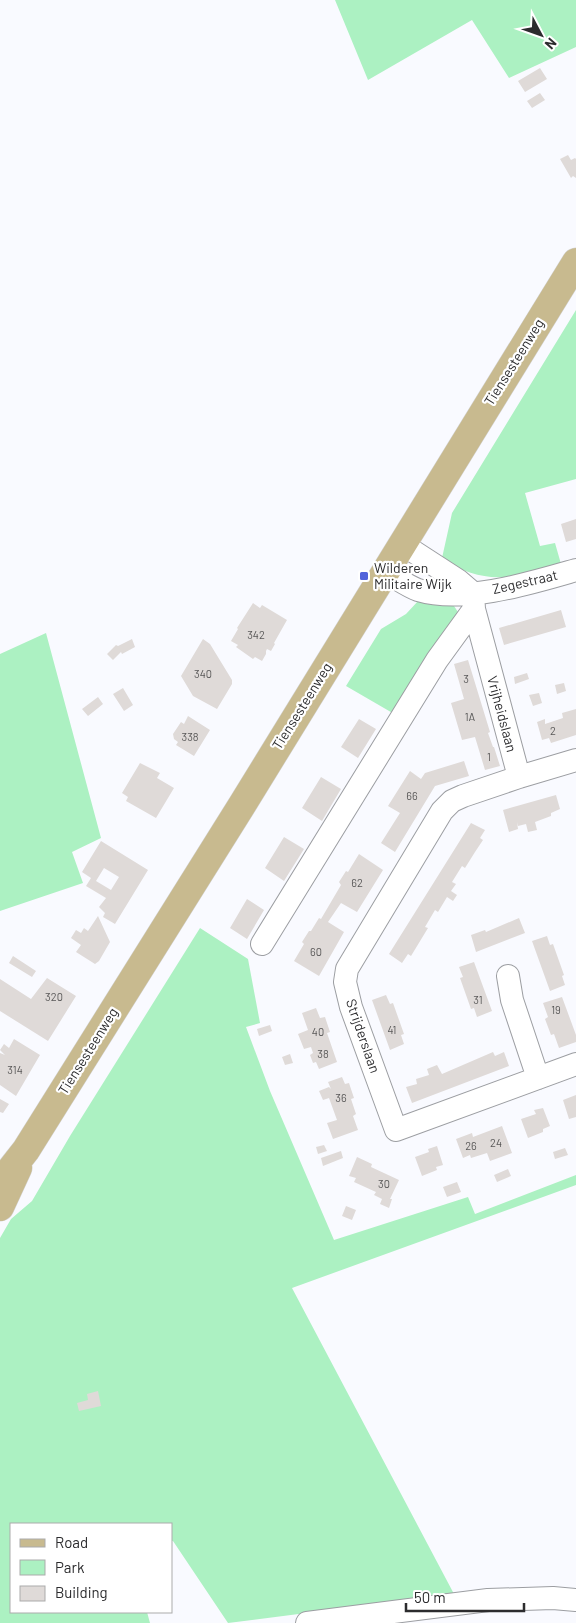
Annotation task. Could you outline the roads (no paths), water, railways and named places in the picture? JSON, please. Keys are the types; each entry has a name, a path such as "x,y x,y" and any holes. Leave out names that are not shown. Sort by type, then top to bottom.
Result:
{"main road":[{"name":"Tiensesteenweg","path":"0,1183 26,1150 576,262"},
{"name":"Tiensesteenweg","path":"0,1207 26,1150"}],"street":[{"name":"Zegestraat","path":"402,544 459,581 473,601"},
{"name":"Zegestraat","path":"384,572 418,589 473,601 576,570"},
{"name":"Vrijheidslaan","path":"473,601 519,777"},
{"path":"262,944 473,601"},
{"path":"519,777 576,760"},
{"name":"Strijderslaan","path":"519,777 463,796 452,801 442,812 347,969 345,982 351,1008 396,1130 576,1064"},
{"path":"508,976 512,1000 538,1078"},
{"path":"307,1623 488,1600 553,1598 576,1600"}],"place":[{"name":"Wilderen Militaire Wijk","path":"364,576"}]}
